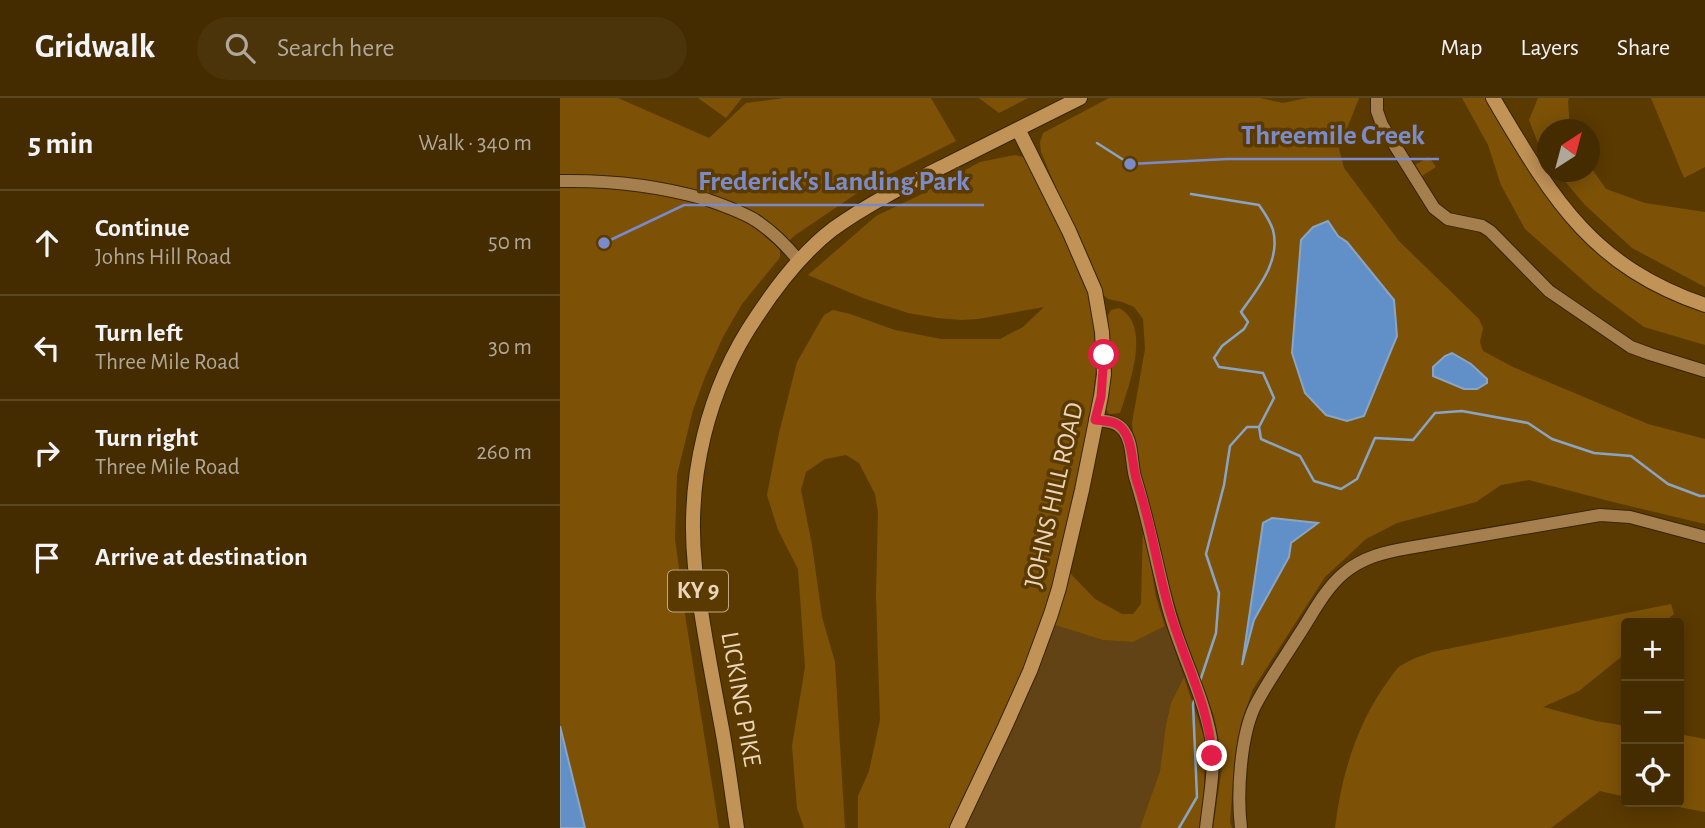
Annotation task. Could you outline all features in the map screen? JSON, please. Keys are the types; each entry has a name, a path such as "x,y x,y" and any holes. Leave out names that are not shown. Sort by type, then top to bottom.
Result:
{"main road":[{"name":"LICKING PIKE","path":"737,828 695,566 693,523 703,436 724,375 747,330 778,286 831,230 885,195 1080,98"},
{"path":"1493,98 1540,177 1587,236 1631,270 1675,294 1705,305"},
{"name":"JOHNS HILL ROAD","path":"957,828 1030,671 1051,614 1062,578 1101,397 1104,355 1101,318 1095,292 1069,230 1018,129"}],"street":[{"path":"1377,98 1377,111 1382,125 1434,208 1448,219 1482,226 1490,231 1549,291 1631,347 1705,371"},
{"path":"560,181 591,180 643,184 719,204 755,220 781,240 799,261"},
{"path":"1095,420 1116,424 1127,436 1170,612 1201,700 1211,738 1212,766 1206,828"},
{"path":"1241,828 1239,805 1243,754 1255,706 1325,594 1345,573 1363,560 1377,554 1408,548 1600,515 1630,517 1705,537"}],"shaded area":[{"path":"560,98 618,98 709,138 746,103 784,98 931,98 956,141 872,183 794,236 780,250 780,257 742,304 723,337 693,410 677,475 675,539 719,828 585,828 560,726"},
{"path":"698,98 742,98 726,118"},
{"path":"979,98 1028,98 999,113"},
{"path":"1109,98 1260,98 1283,103 1307,98 1359,98 1339,149 1344,168 1399,241 1479,319 1483,328 1480,342 1483,351 1513,367 1648,424 1705,439 1705,524 1529,480 1501,485 1476,502 1397,523 1366,539 1325,577 1253,689 1241,723 1233,782 1230,822 1232,828 1213,828 1223,761 1214,716 1165,573 1135,451 1132,423 1145,349 1143,319 1134,307 1108,299 1100,292 1041,152 1043,133","holes":["1329,221 1338,236 1347,243 1394,300 1292,353","1445,356 1471,364 1487,383 1443,380 1433,376 1433,367","1263,523 1317,523 1291,543 1289,557 1254,620 1243,657"]},
{"path":"1462,98 1487,98 1537,169 1537,182 1546,182 1592,247 1705,309 1705,345 1644,327 1594,290 1525,229 1501,185 1488,145"},
{"path":"1538,98 1569,98 1569,119 1537,119 1537,141 1529,120"},
{"path":"1651,98 1705,98 1705,167 1684,178"},
{"path":"1015,155 1023,157 1030,165 1077,259 1096,321 1097,361 1092,404 1052,590 1015,691 952,828 858,828 858,796 869,771 880,720 876,596 878,512 875,494 859,463 846,455 825,459 806,472 801,490 822,617 835,662 845,828 804,828 797,808 792,746 805,667 798,569 778,530 767,495 797,362 824,315 833,310 895,330 941,339 1000,339 1023,327 1044,307 978,319 937,318 908,313 863,298 808,275 876,216 980,162"},
{"path":"1429,157 1436,167 1422,176 1415,165"},
{"path":"1600,180 1606,189 1645,203 1705,212 1705,287 1632,248 1585,205 1565,182"},
{"path":"1119,308 1129,316 1134,328 1135,357 1120,413 1109,414 1105,407 1109,355 1108,315 1111,310"},
{"path":"1144,522 1156,597 1165,626 1133,642 1103,640 1052,624 1070,573 1095,599 1122,614 1133,614 1141,604"},
{"path":"1671,604 1674,614 1669,618 1621,618 1621,657 1579,691 1543,707 1621,725 1621,796 1600,791 1551,828 1335,828 1346,770 1367,714 1400,666 1432,652"},
{"path":"1052,624 1103,640 1133,642 1165,626 1169,634 1184,677 1171,703 1160,771 1140,828 964,828 1023,705"},
{"path":"1184,677 1205,740 1203,828 1140,828 1160,771 1171,703"},
{"path":"1684,735 1705,739 1705,812 1678,807 1684,807"}],"water":[{"path":"1328,221 1394,300 1397,336 1364,416 1347,421 1326,415 1305,393 1292,353 1301,240 1313,227"},
{"path":"1452,353 1471,364 1487,379 1487,383 1477,389 1464,389 1433,376 1433,367"},
{"path":"1272,518 1318,523 1291,543 1289,557 1254,620 1242,665 1263,523"},
{"path":"560,726 585,828 560,828"}],"waterway":[{"path":"1097,143 1130,164"},
{"path":"1191,194 1259,205 1272,227 1275,241 1274,253 1266,274 1241,312 1248,322 1244,329 1222,346 1214,358 1219,367 1263,373 1274,398 1259,427 1247,427 1230,446 1224,485 1206,554 1219,593 1216,633 1199,684"},
{"path":"1259,427 1261,439 1300,456 1314,481 1341,489 1357,479 1375,438 1413,440 1435,413 1462,411 1528,423 1552,439 1594,453 1631,456 1668,484 1705,496"},
{"path":"1179,828 1197,797 1193,704 1195,697"}],"place":[{"name":"Threemile Creek","path":"1130,164"},
{"name":"Frederick's Landing Park","path":"604,243"}],"route":[{"path":"1104,355 1101,397 1095,420 1116,424 1127,436 1170,612 1201,700 1211,738 1212,756"}]}
